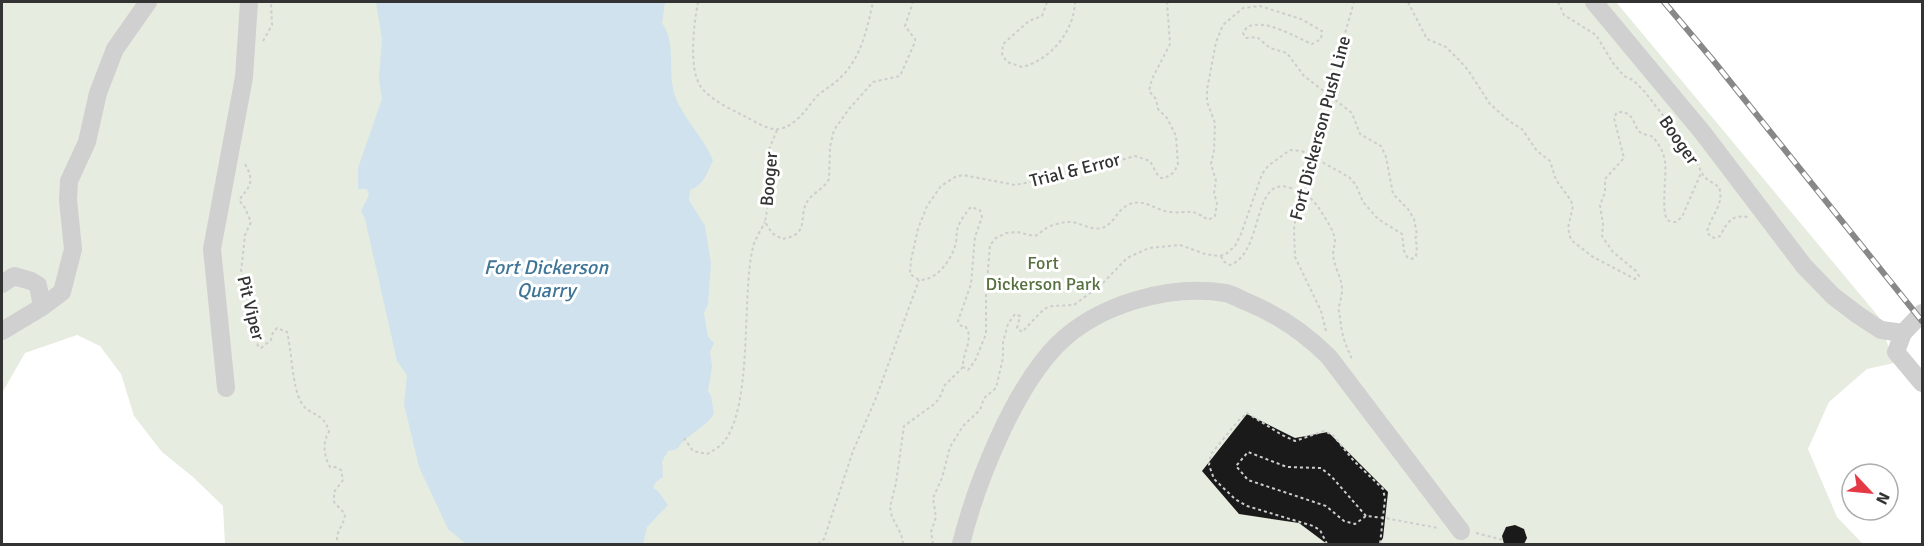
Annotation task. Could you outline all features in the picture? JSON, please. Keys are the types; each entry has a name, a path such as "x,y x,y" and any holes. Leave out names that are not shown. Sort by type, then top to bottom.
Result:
{"street":[{"path":"2,331 62,292 73,249 68,200 69,181 87,142 98,93 115,49 148,2"},
{"path":"226,388 212,249 244,77 249,2"},
{"path":"1594,2 1703,133 1804,266 1833,296 1881,330 1903,333"},
{"path":"2,284 14,276 38,285 42,307"},
{"path":"961,544 981,481 999,437 1027,387 1057,345 1083,325 1117,307 1143,297 1184,292 1227,294 1269,312 1310,338 1329,357 1461,531"},
{"path":"1923,313 1903,333 1896,350 1923,383"}],"path":[{"path":"264,42 272,25 271,2"},
{"path":"698,2 693,50 694,67 699,84 705,92 724,105 777,130 795,122 817,97 850,67 858,54 873,2"},
{"name":"Booger","path":"777,130 766,164 769,198 765,222 772,233 782,239 792,236 801,229 809,199 829,179 830,147 834,130 849,109 873,82 900,76 904,70 915,42 905,26 913,2"},
{"path":"1047,2 1042,16 1029,21 1003,44 1002,54 1007,62 1022,67 1045,57 1061,41 1068,30 1075,2"},
{"name":"Trial & Error","path":"919,280 910,274 918,230 934,193 955,177 963,175 1015,184 1076,173 1135,156 1150,161 1161,178 1166,178 1175,172 1178,165 1176,136 1167,118 1158,109 1156,99 1151,95 1149,88 1170,44 1167,2"},
{"name":"Fort Dickerson Push Line","path":"1326,332 1321,310 1295,257 1296,215 1354,2"},
{"path":"1408,2 1427,39 1446,47 1468,70 1490,104 1522,129 1537,150 1550,161 1556,180 1573,206 1568,228 1571,240 1593,257 1635,279 1639,276 1636,270 1613,252 1602,236 1600,205 1605,192 1605,179 1624,158 1614,118 1617,112 1624,112 1631,117 1638,130 1653,137 1659,144 1665,161 1666,218 1676,222 1682,217 1701,173"},
{"name":"Booger","path":"1558,2 1564,15 1596,35 1616,68 1645,92 1692,154 1701,173 1719,188 1721,195 1718,209 1707,232 1711,237 1720,236 1728,222 1739,215 1770,221"},
{"path":"933,544 930,532 936,517 933,498 943,474 950,447 963,426 980,410 984,398 996,388 1003,358 1003,342 1012,317 1015,314 1019,315 1018,329 1024,331 1044,309 1052,306 1074,305 1102,284 1127,258 1149,248 1180,245 1197,252 1221,256 1226,254 1235,246 1262,174 1268,166 1290,150 1300,150 1349,177 1356,185 1363,202 1378,219 1402,234 1405,253 1410,259 1414,258 1418,249 1414,219 1408,209 1393,194 1384,151 1379,144 1360,134 1352,113 1304,76 1285,52 1270,48 1257,37 1246,38 1243,33 1245,28 1253,24 1260,24 1289,33 1312,44 1321,39 1322,32 1301,20 1263,7 1251,6 1243,8 1223,25 1208,79 1207,99 1215,123 1211,164 1216,181 1214,193 1217,206 1214,218 1208,220 1202,214 1192,211 1168,212 1147,203 1137,202 1124,208 1112,222 1103,227 1089,229 1077,223 1067,222 1049,227 1034,236 1011,233 996,238 990,245 987,270 987,333 973,365 968,370 963,367"},
{"name":"Pit Viper","path":"242,158 250,173 250,185 239,200 251,222 245,235 241,272 249,286 254,305 256,340 261,348 271,340 277,328 287,332 302,404 326,422 329,432 326,437 325,455 330,466 341,470 343,480 334,492 334,502 345,514 344,525 338,531 336,539 338,544"},
{"path":"1221,256 1223,261 1230,265 1243,254 1256,230 1262,204 1269,192 1278,186 1302,192 1314,202 1334,236 1333,258 1341,276 1342,293 1338,310 1344,341 1353,365"},
{"path":"818,544 824,539 853,452 876,398 919,280 934,277 942,269 956,242 958,229 968,211 974,206 980,210 982,217 975,237 971,284 958,321 961,326 969,329 963,367 945,385 939,399 904,426 896,483 890,507 891,517 901,534 903,544"},
{"path":"684,438 693,451 707,454 722,444 732,429 740,400 746,301 753,246 765,222"},
{"path":"1328,544 1320,530 1313,526 1247,506 1235,499 1214,479 1209,465 1211,454 1247,413 1295,441 1324,431 1334,435 1353,460 1383,489 1385,499 1380,544"},
{"path":"1366,516 1355,524 1344,521 1326,506 1248,480 1236,466 1248,452 1287,467 1321,468 1332,477 1366,516 1426,527 1486,534 1503,540"}],"green space":[{"name":"Fort Dickerson Park","path":"2,2 1616,2 1878,316 1894,363 1867,369 1829,402 1808,449 1837,517 1863,544 225,544 223,506 193,477 162,452 134,416 121,374 100,346 77,335 25,353 2,393"}],"water":[{"name":"Fort Dickerson Quarry","path":"376,2 665,2 662,23 667,31 671,49 675,96 713,160 702,182 690,190 689,200 705,226 711,264 708,304 704,313 708,337 714,343 710,352 712,367 708,391 714,414 677,449 668,451 662,461 663,477 656,482 653,488 668,505 647,527 643,544 466,544 448,529 419,467 404,404 407,375 397,361 365,219 361,211 369,195 367,189 358,189 358,168 382,99 379,79 382,39"}],"building":[{"path":"1247,414 1295,438 1328,432 1388,492 1383,538 1379,544 1327,544 1299,523 1239,514 1202,471"},
{"path":"1515,525 1524,529 1527,538 1524,544 1504,544 1502,536 1506,527"}],"railway":[{"path":"1664,2 1922,321"}]}
